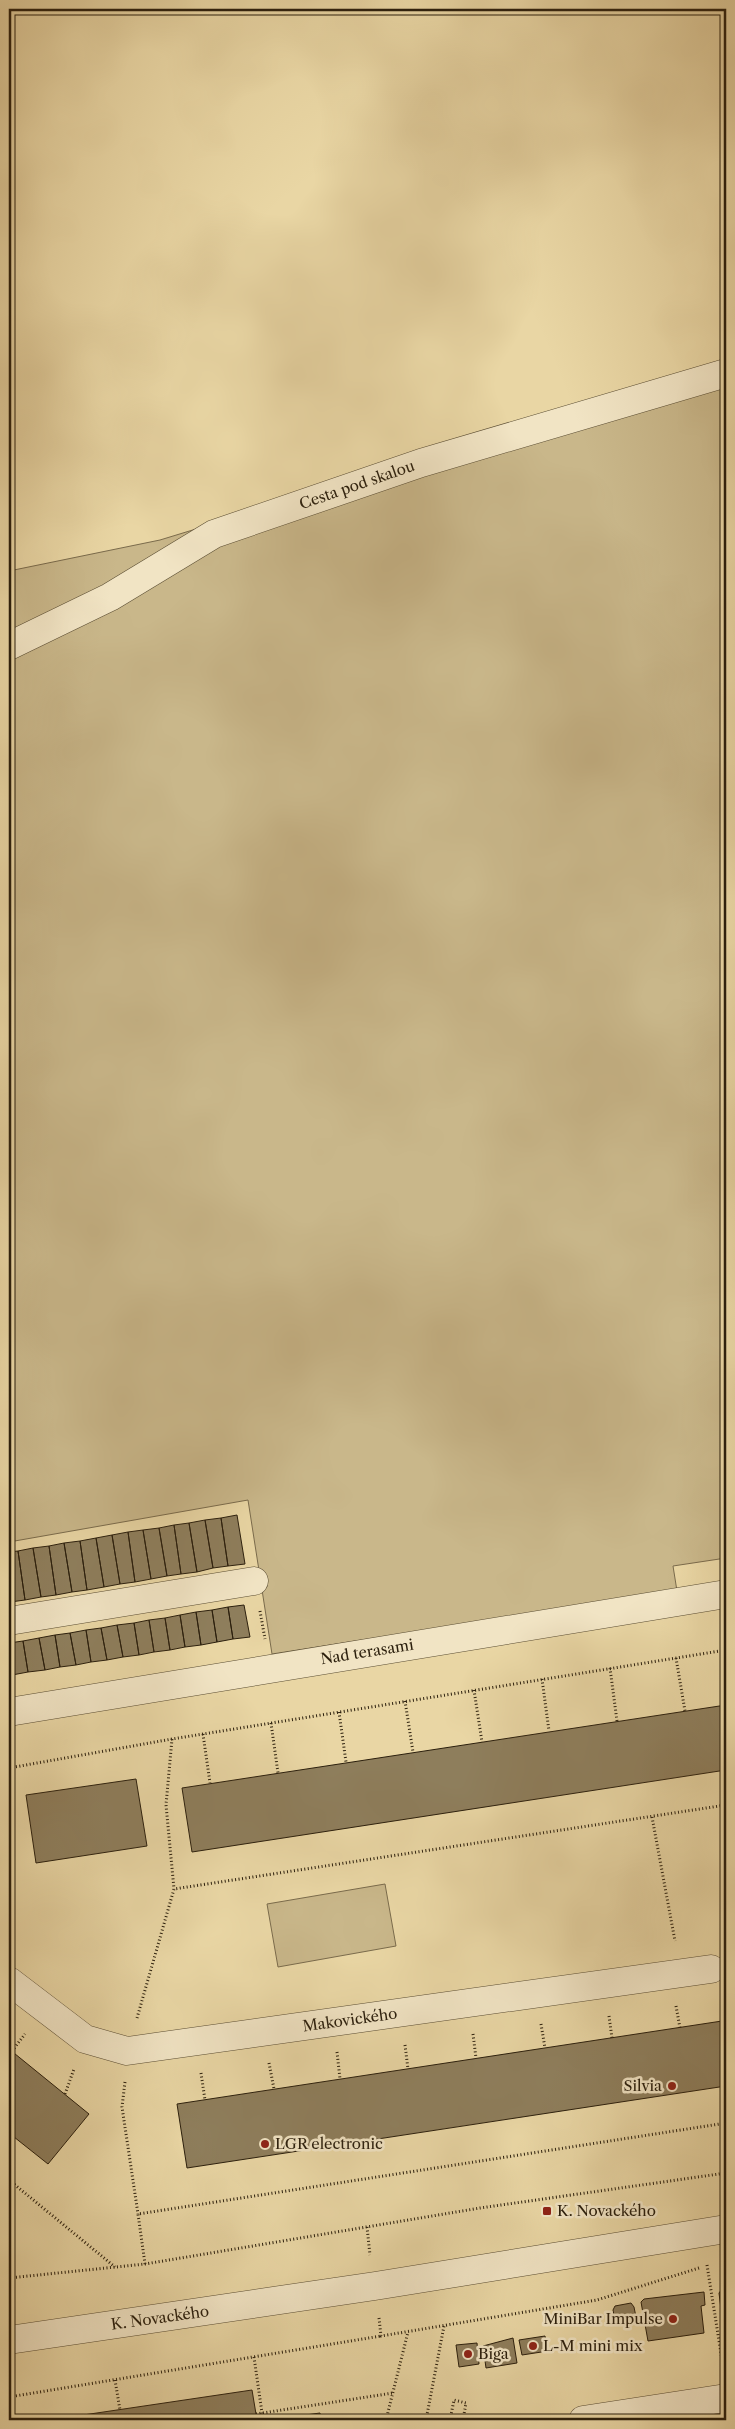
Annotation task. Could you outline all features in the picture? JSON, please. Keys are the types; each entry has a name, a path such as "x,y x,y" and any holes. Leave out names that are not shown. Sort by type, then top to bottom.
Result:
{"street":[{"name":"Cesta pod skalou","path":"9,646 110,597 214,534 420,463 726,373"},
{"path":"9,1621 254,1580"},
{"name":"Nad terasami","path":"9,1712 726,1594"},
{"name":"Makovického","path":"9,1981 85,2039 127,2052 711,1969"},
{"name":"K. Novackého","path":"9,2340 375,2286 726,2229"},
{"path":"583,2420 726,2398"}],"path":[{"path":"254,1580 271,1668"},
{"path":"9,1768 172,1739 726,1650"},
{"path":"676,1658 685,1711"},
{"path":"610,1668 617,1721"},
{"path":"542,1679 549,1731"},
{"path":"474,1690 482,1742"},
{"path":"406,1701 413,1752"},
{"path":"339,1712 346,1762"},
{"path":"271,1723 278,1773"},
{"path":"203,1734 210,1783"},
{"path":"145,2264 122,2107 127,2052 174,1889 166,1805 172,1739"},
{"path":"174,1889 726,1805"},
{"path":"652,1817 681,1973"},
{"path":"720,2124 726,2118"},
{"path":"138,2214 726,2123"},
{"path":"9,2278 145,2264 367,2227 726,2173"},
{"path":"9,2180 116,2267"},
{"path":"367,2227 371,2263"},
{"path":"9,2397 597,2300 707,2265 717,2264"},
{"path":"707,2265 722,2359"},
{"path":"378,2310 382,2336"},
{"path":"426,2420 444,2326"},
{"path":"386,2420 408,2332"},
{"path":"254,2357 264,2420"},
{"path":"115,2380 120,2410"},
{"path":"263,2413 256,2414 393,2393"},
{"path":"450,2420 454,2400 466,2403 463,2420"}],"shaded area":[{"path":"726,367 726,1558 673,1566 677,1591 272,1654 248,1500 9,1542 9,571 160,540"},
{"path":"385,1884 396,1946 278,1967 267,1904"}],"building":[{"path":"237,1515 245,1564 228,1566 221,1518"},
{"path":"221,1518 228,1566 213,1568 205,1520"},
{"path":"205,1520 213,1568 197,1572 189,1523"},
{"path":"189,1523 197,1572 181,1574 174,1525"},
{"path":"174,1525 181,1574 167,1576 159,1528"},
{"path":"159,1528 167,1576 151,1579 143,1530"},
{"path":"143,1530 151,1579 135,1582 128,1532"},
{"path":"128,1532 135,1582 120,1584 112,1535"},
{"path":"112,1535 120,1584 104,1587 96,1538"},
{"path":"96,1538 104,1587 87,1590 80,1541"},
{"path":"80,1541 87,1590 72,1592 64,1543"},
{"path":"64,1543 72,1592 56,1595 49,1546"},
{"path":"49,1546 56,1595 41,1597 33,1548"},
{"path":"33,1548 41,1597 25,1600 18,1551"},
{"path":"18,1551 25,1600 10,1602 9,1552"},
{"path":"244,1605 250,1637 233,1639 228,1607"},
{"path":"228,1607 233,1639 217,1642 212,1610"},
{"path":"212,1610 217,1642 201,1645 196,1612"},
{"path":"196,1612 201,1645 185,1647 180,1615"},
{"path":"180,1615 185,1647 170,1650 165,1618"},
{"path":"165,1618 170,1650 154,1652 149,1620"},
{"path":"149,1620 154,1652 139,1655 134,1623"},
{"path":"134,1623 139,1655 123,1657 117,1625"},
{"path":"117,1625 123,1657 107,1660 101,1628"},
{"path":"101,1628 107,1660 91,1662 86,1630"},
{"path":"86,1630 91,1662 76,1665 70,1633"},
{"path":"70,1633 76,1665 60,1667 55,1635"},
{"path":"55,1635 60,1667 45,1670 39,1638"},
{"path":"39,1638 45,1670 28,1672 23,1641"},
{"path":"23,1641 28,1672 12,1675 9,1643"},
{"path":"726,1705 726,1770 192,1852 182,1788"},
{"path":"136,1779 147,1846 36,1863 26,1795"},
{"path":"722,2021 726,2052 726,2086 187,2168 177,2104"},
{"path":"9,2049 89,2114 48,2164 9,2133"},
{"path":"726,2288 726,2308 721,2309 719,2293 722,2289"},
{"name":"MiniBar Impulse","path":"704,2292 705,2305 701,2306 704,2333 648,2341 641,2302 644,2299"},
{"path":"631,2303 636,2317 615,2320 613,2310 615,2306"},
{"name":"L-M mini mix","path":"545,2336 548,2351 522,2355 519,2340"},
{"path":"513,2338 517,2363 486,2368 483,2346"},
{"name":"Biga","path":"477,2343 479,2364 459,2367 456,2345"},
{"path":"252,2390 257,2420 64,2420 63,2418"},
{"path":"320,2413 321,2420 269,2420"}],"place":[{"name":"Silvia","path":"672,2086"},
{"name":"LGR electronic","path":"265,2144"},
{"name":"K. Novackého","path":"547,2211"},
{"name":"MiniBar Impulse","path":"673,2319"},
{"name":"L-M mini mix","path":"533,2346"},
{"name":"Biga","path":"468,2354"}]}
